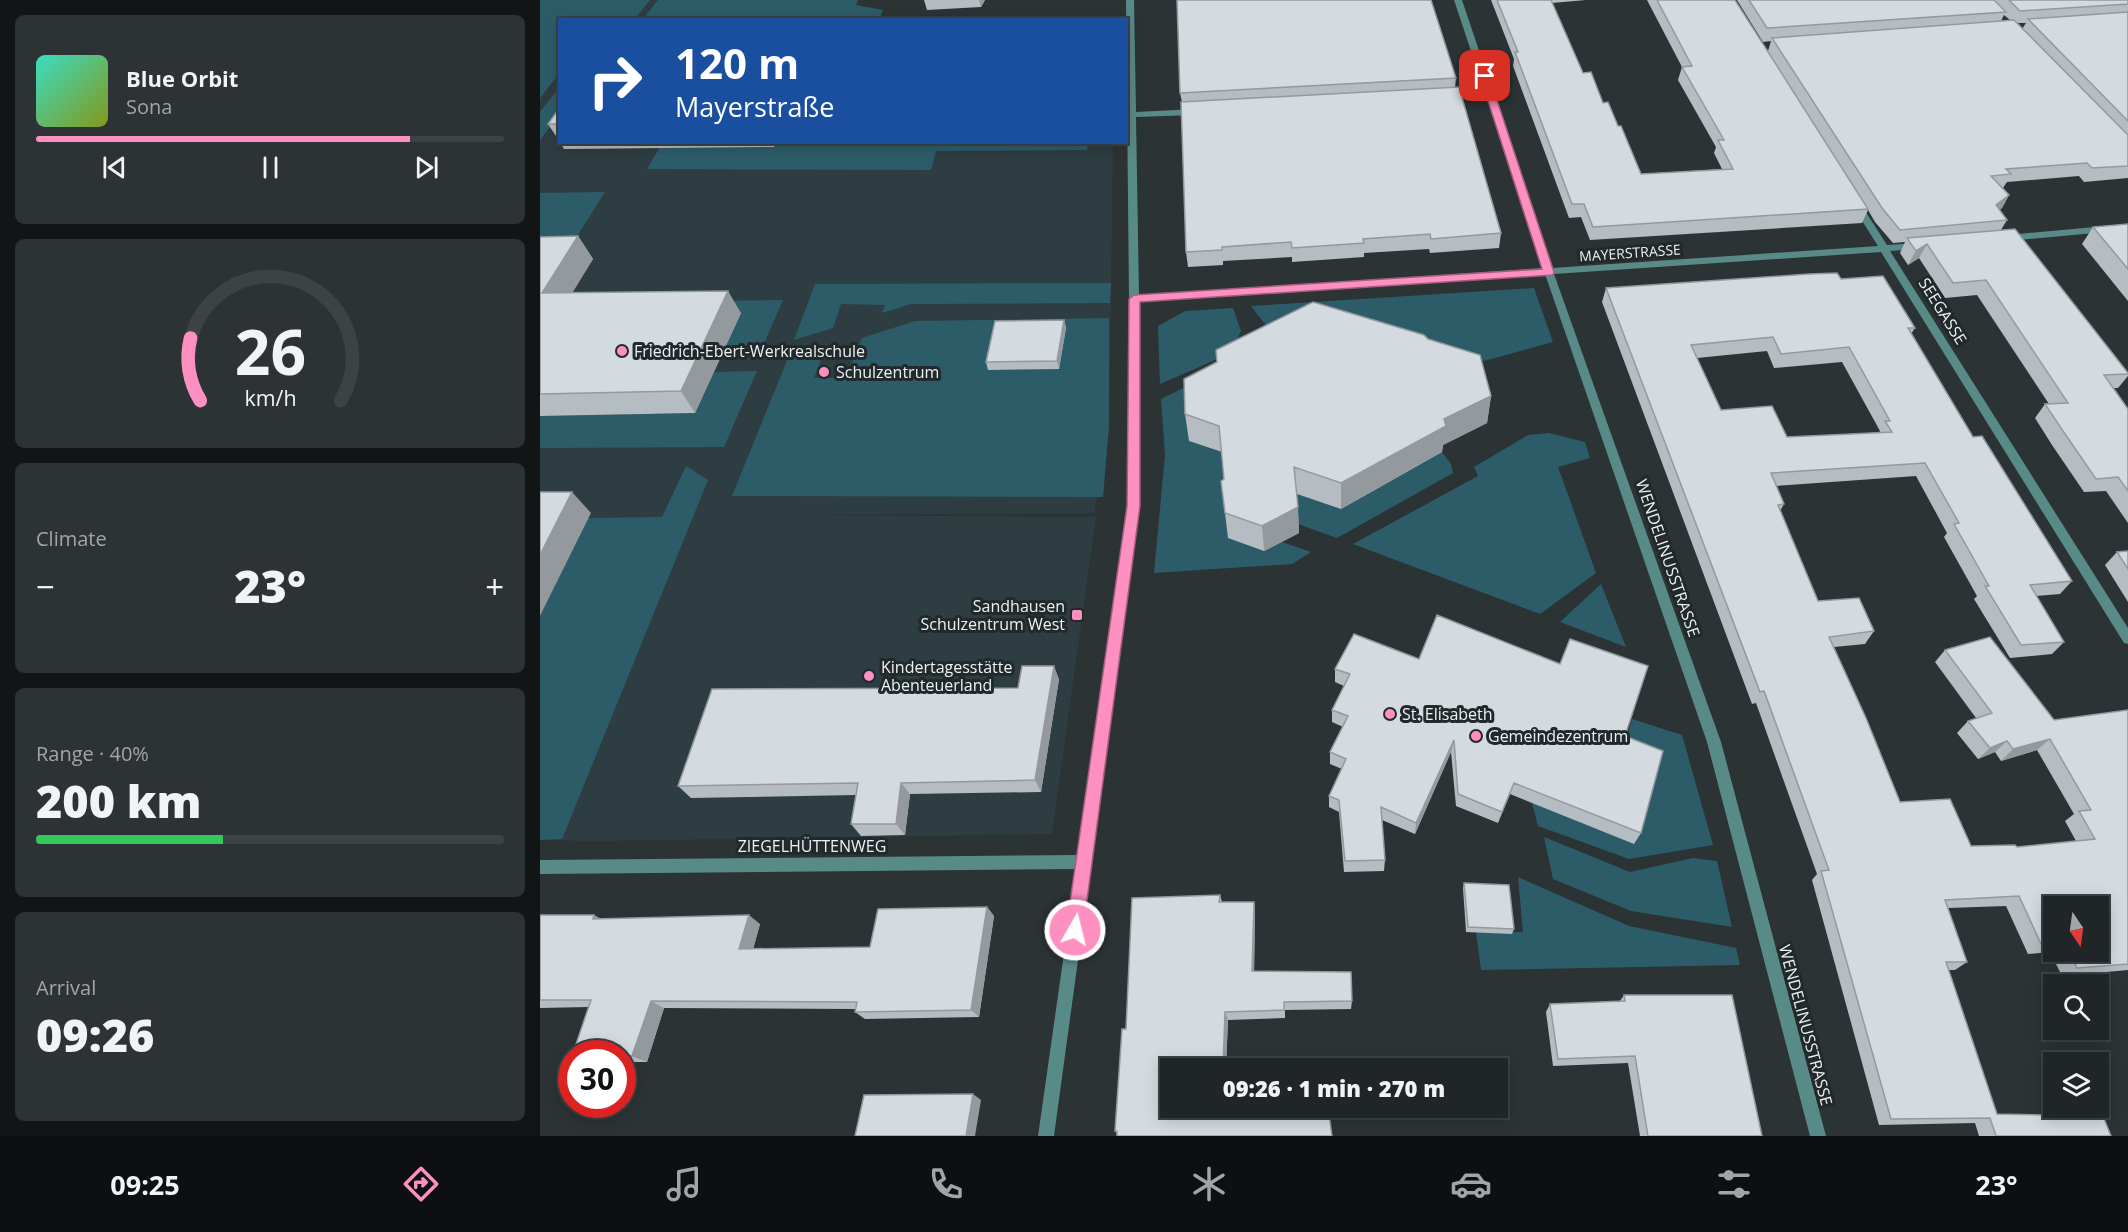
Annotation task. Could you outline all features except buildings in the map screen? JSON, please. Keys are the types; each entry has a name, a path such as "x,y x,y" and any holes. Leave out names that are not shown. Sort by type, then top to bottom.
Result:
{"street":[{"path":"1046,1136 1134,506 1130,0"},
{"name":"WENDELINUSSTRASSE","path":"1458,0 1549,272 1714,742 1818,1136"},
{"path":"1433,98 1491,95"},
{"path":"1130,116 1200,111"},
{"name":"SEEGASSE","path":"1853,198 2128,639"},
{"path":"2001,238 2128,227"},
{"name":"MAYERSTRASSE","path":"1134,299 1885,249 1931,244"},
{"name":"ZIEGELHÜTTENWEG","path":"540,867 1084,862"}],"shaded area":[{"name":"Schulzentrum","path":"540,0 858,0 856,5 883,10 880,18 558,18 558,144 1113,144 1109,426 1103,497 1097,497 1094,513 800,515 1096,517 1052,834 540,840"},
{"path":"540,0 650,0 636,18 558,18 558,75 540,98"},
{"path":"658,0 858,0 856,5 883,10 880,18 644,18"},
{"path":"558,89 558,116 540,140 540,112"},
{"path":"775,144 1088,144 1087,150 936,151 931,170 647,169 660,147 773,147"},
{"path":"605,192 543,290 540,281 540,193"},
{"path":"1111,283 1110,303 911,304 882,313 885,305 841,304 833,328 794,340 815,284"},
{"path":"1534,288 1553,342 1484,361 1423,342 1267,327 1251,306"},
{"path":"783,300 761,350 724,351 740,313 566,303"},
{"path":"1233,308 1241,331 1231,353 1160,384 1158,326 1185,311"},
{"path":"1109,318 1109,426 1103,497 732,496 788,358 826,346 814,378 846,378 862,338 915,321"},
{"path":"1254,353 1189,441 1222,452 1341,509 1442,452 1451,464 1453,473 1337,538 1298,524 1264,551 1282,542 1311,552 1292,564 1154,573 1165,455 1161,399"},
{"path":"757,371 724,447 540,448 540,416 695,413 714,372"},
{"path":"1549,433 1585,442 1590,458 1558,467 1596,573 1540,614 1353,544 1478,476 1474,467 1528,435"},
{"path":"686,466 708,480 562,839 540,840 540,616 588,518 662,517"},
{"path":"1601,584 1626,647 1560,622"},
{"path":"1632,719 1682,735 1713,845 1629,859 1538,826 1532,803 1623,750"},
{"path":"1544,837 1630,872 1693,858 1717,861 1732,927 1631,911 1553,879"},
{"path":"1518,877 1629,926 1736,948 1740,965 1481,970 1476,932 1523,932"}],"place":[{"name":"Friedrich-Ebert-Werkrealschule","path":"622,351"},
{"name":"Schulzentrum","path":"824,372"},
{"name":"Sandhausen Schulzentrum West","path":"1077,615"},
{"name":"Kindertagesstätte Abenteuerland","path":"869,676"},
{"name":"St. Elisabeth","path":"1390,714"},
{"name":"Gemeindezentrum","path":"1476,736"}],"route":[{"path":"1075,930 1134,506 1134,299 1549,272 1485,76"}]}
